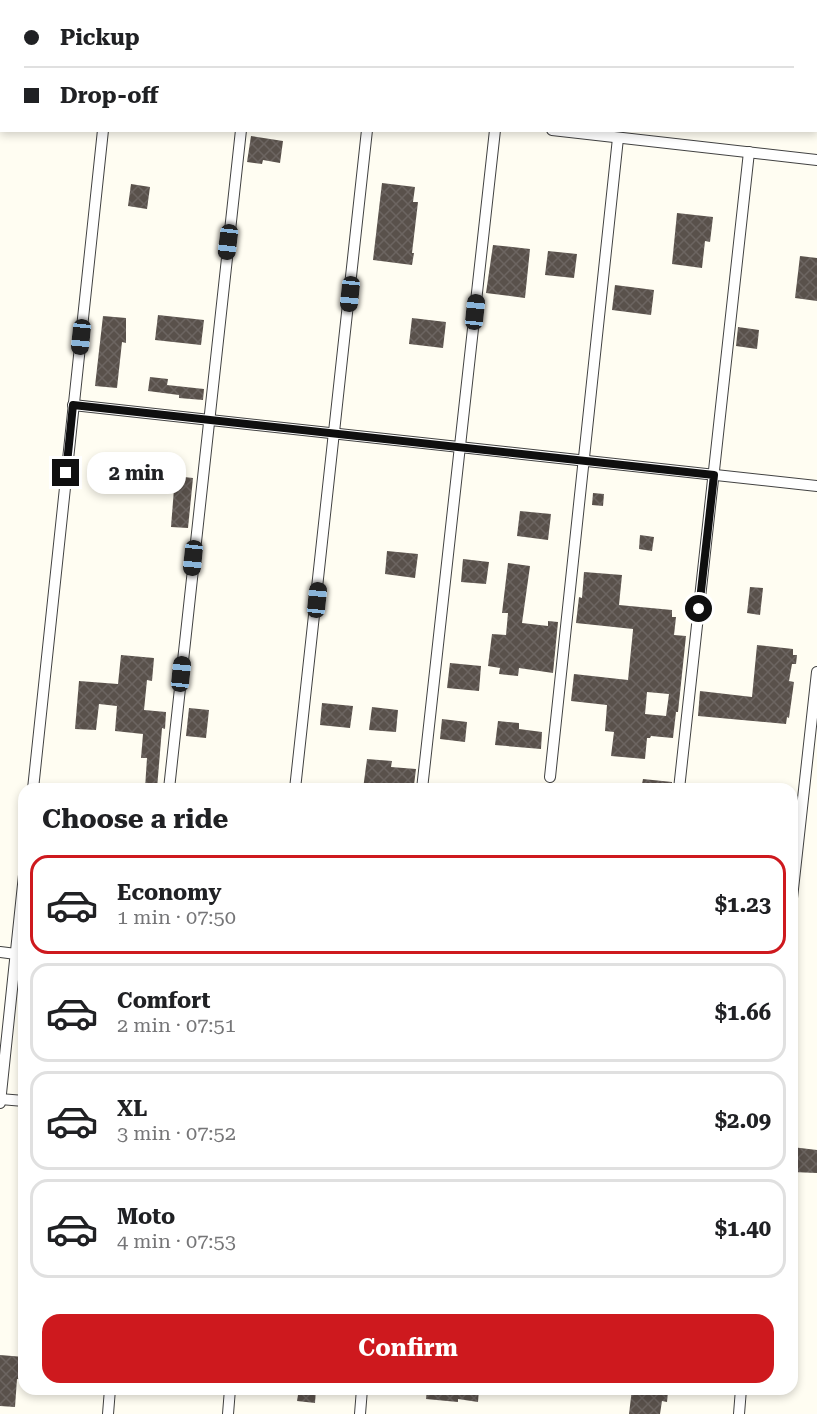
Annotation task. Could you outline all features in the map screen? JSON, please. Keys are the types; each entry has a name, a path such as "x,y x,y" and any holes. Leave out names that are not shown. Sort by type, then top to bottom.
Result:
{"street":[{"path":"34,783 103,132"},
{"path":"170,783 241,132"},
{"path":"296,783 367,132"},
{"path":"423,783 495,132"},
{"path":"568,132 817,160"},
{"path":"550,777 618,138"},
{"path":"680,783 749,153"},
{"path":"73,405 817,486"},
{"path":"798,844 817,672"},
{"path":"18,934 0,1101 18,1101"},
{"path":"0,952 16,954"},
{"path":"108,1414 110,1395"},
{"path":"228,1414 230,1395"},
{"path":"360,1414 362,1395"},
{"path":"739,1414 741,1395"}],"building":[{"path":"251,136 283,141 280,163 263,160 262,164 247,162"},
{"path":"382,183 415,187 413,202 418,202 412,265 373,260"},
{"path":"131,184 150,187 147,209 128,206"},
{"path":"677,213 713,217 710,242 705,241 702,268 672,264"},
{"path":"493,245 530,249 525,298 486,293"},
{"path":"548,251 577,254 574,278 545,275"},
{"path":"800,256 817,258 817,301 795,298"},
{"path":"615,285 654,290 651,315 612,310"},
{"path":"158,315 204,320 201,345 155,340"},
{"path":"103,316 126,318 126,343 122,342 117,388 95,386"},
{"path":"412,318 446,322 443,348 409,344"},
{"path":"738,327 759,330 757,349 736,346"},
{"path":"150,377 168,379 167,385 204,389 203,400 179,398 179,395 148,391"},
{"path":"175,476 193,478 188,528 171,527"},
{"path":"593,493 604,494 603,506 592,505"},
{"path":"520,511 551,514 548,540 517,536"},
{"path":"640,535 654,537 652,551 639,549"},
{"path":"387,551 418,554 415,578 385,574"},
{"path":"463,559 489,562 486,584 461,582"},
{"path":"508,563 530,566 522,623 548,626 548,621 558,622 553,673 519,668 518,676 499,674 500,668 488,666 492,634 506,635 508,613 502,613"},
{"path":"584,572 622,575 619,605 672,610 672,617 676,617 674,635 686,636 673,738 651,736 647,738 645,759 611,756 614,732 605,731 607,705 571,701 574,674 628,680 633,629 576,623 579,597 582,598","holes":["647,692 669,694 666,716 645,714"]},
{"path":"750,587 763,588 760,615 747,613"},
{"path":"757,645 793,649 793,655 797,655 796,664 792,664 789,681 794,682 789,718 787,717 786,724 698,716 700,691 752,697"},
{"path":"121,655 154,658 152,681 147,680 144,710 166,712 165,729 162,728 157,783 145,783 147,758 141,758 143,734 115,731 117,706 99,704 96,730 75,729 79,681 118,684"},
{"path":"450,663 481,666 479,691 447,688"},
{"path":"322,703 353,706 350,728 320,725"},
{"path":"372,707 398,710 396,732 369,730"},
{"path":"189,708 209,710 206,738 186,736"},
{"path":"442,719 467,722 465,742 440,739"},
{"path":"498,721 519,723 519,729 542,732 541,749 495,745"},
{"path":"367,759 392,761 391,767 416,769 414,783 364,783"},
{"path":"643,779 672,782 672,783 642,783"},
{"path":"798,1148 817,1150 817,1173 798,1172"},
{"path":"0,1355 18,1356 15,1407 0,1406"},
{"path":"298,1395 316,1395 315,1403 297,1401"},
{"path":"426,1395 479,1395 478,1402 458,1399 458,1402 426,1399"},
{"path":"631,1395 668,1395 667,1402 662,1401 660,1414 629,1414"}],"route":[{"path":"66,473 73,405 714,475 699,609"}]}
